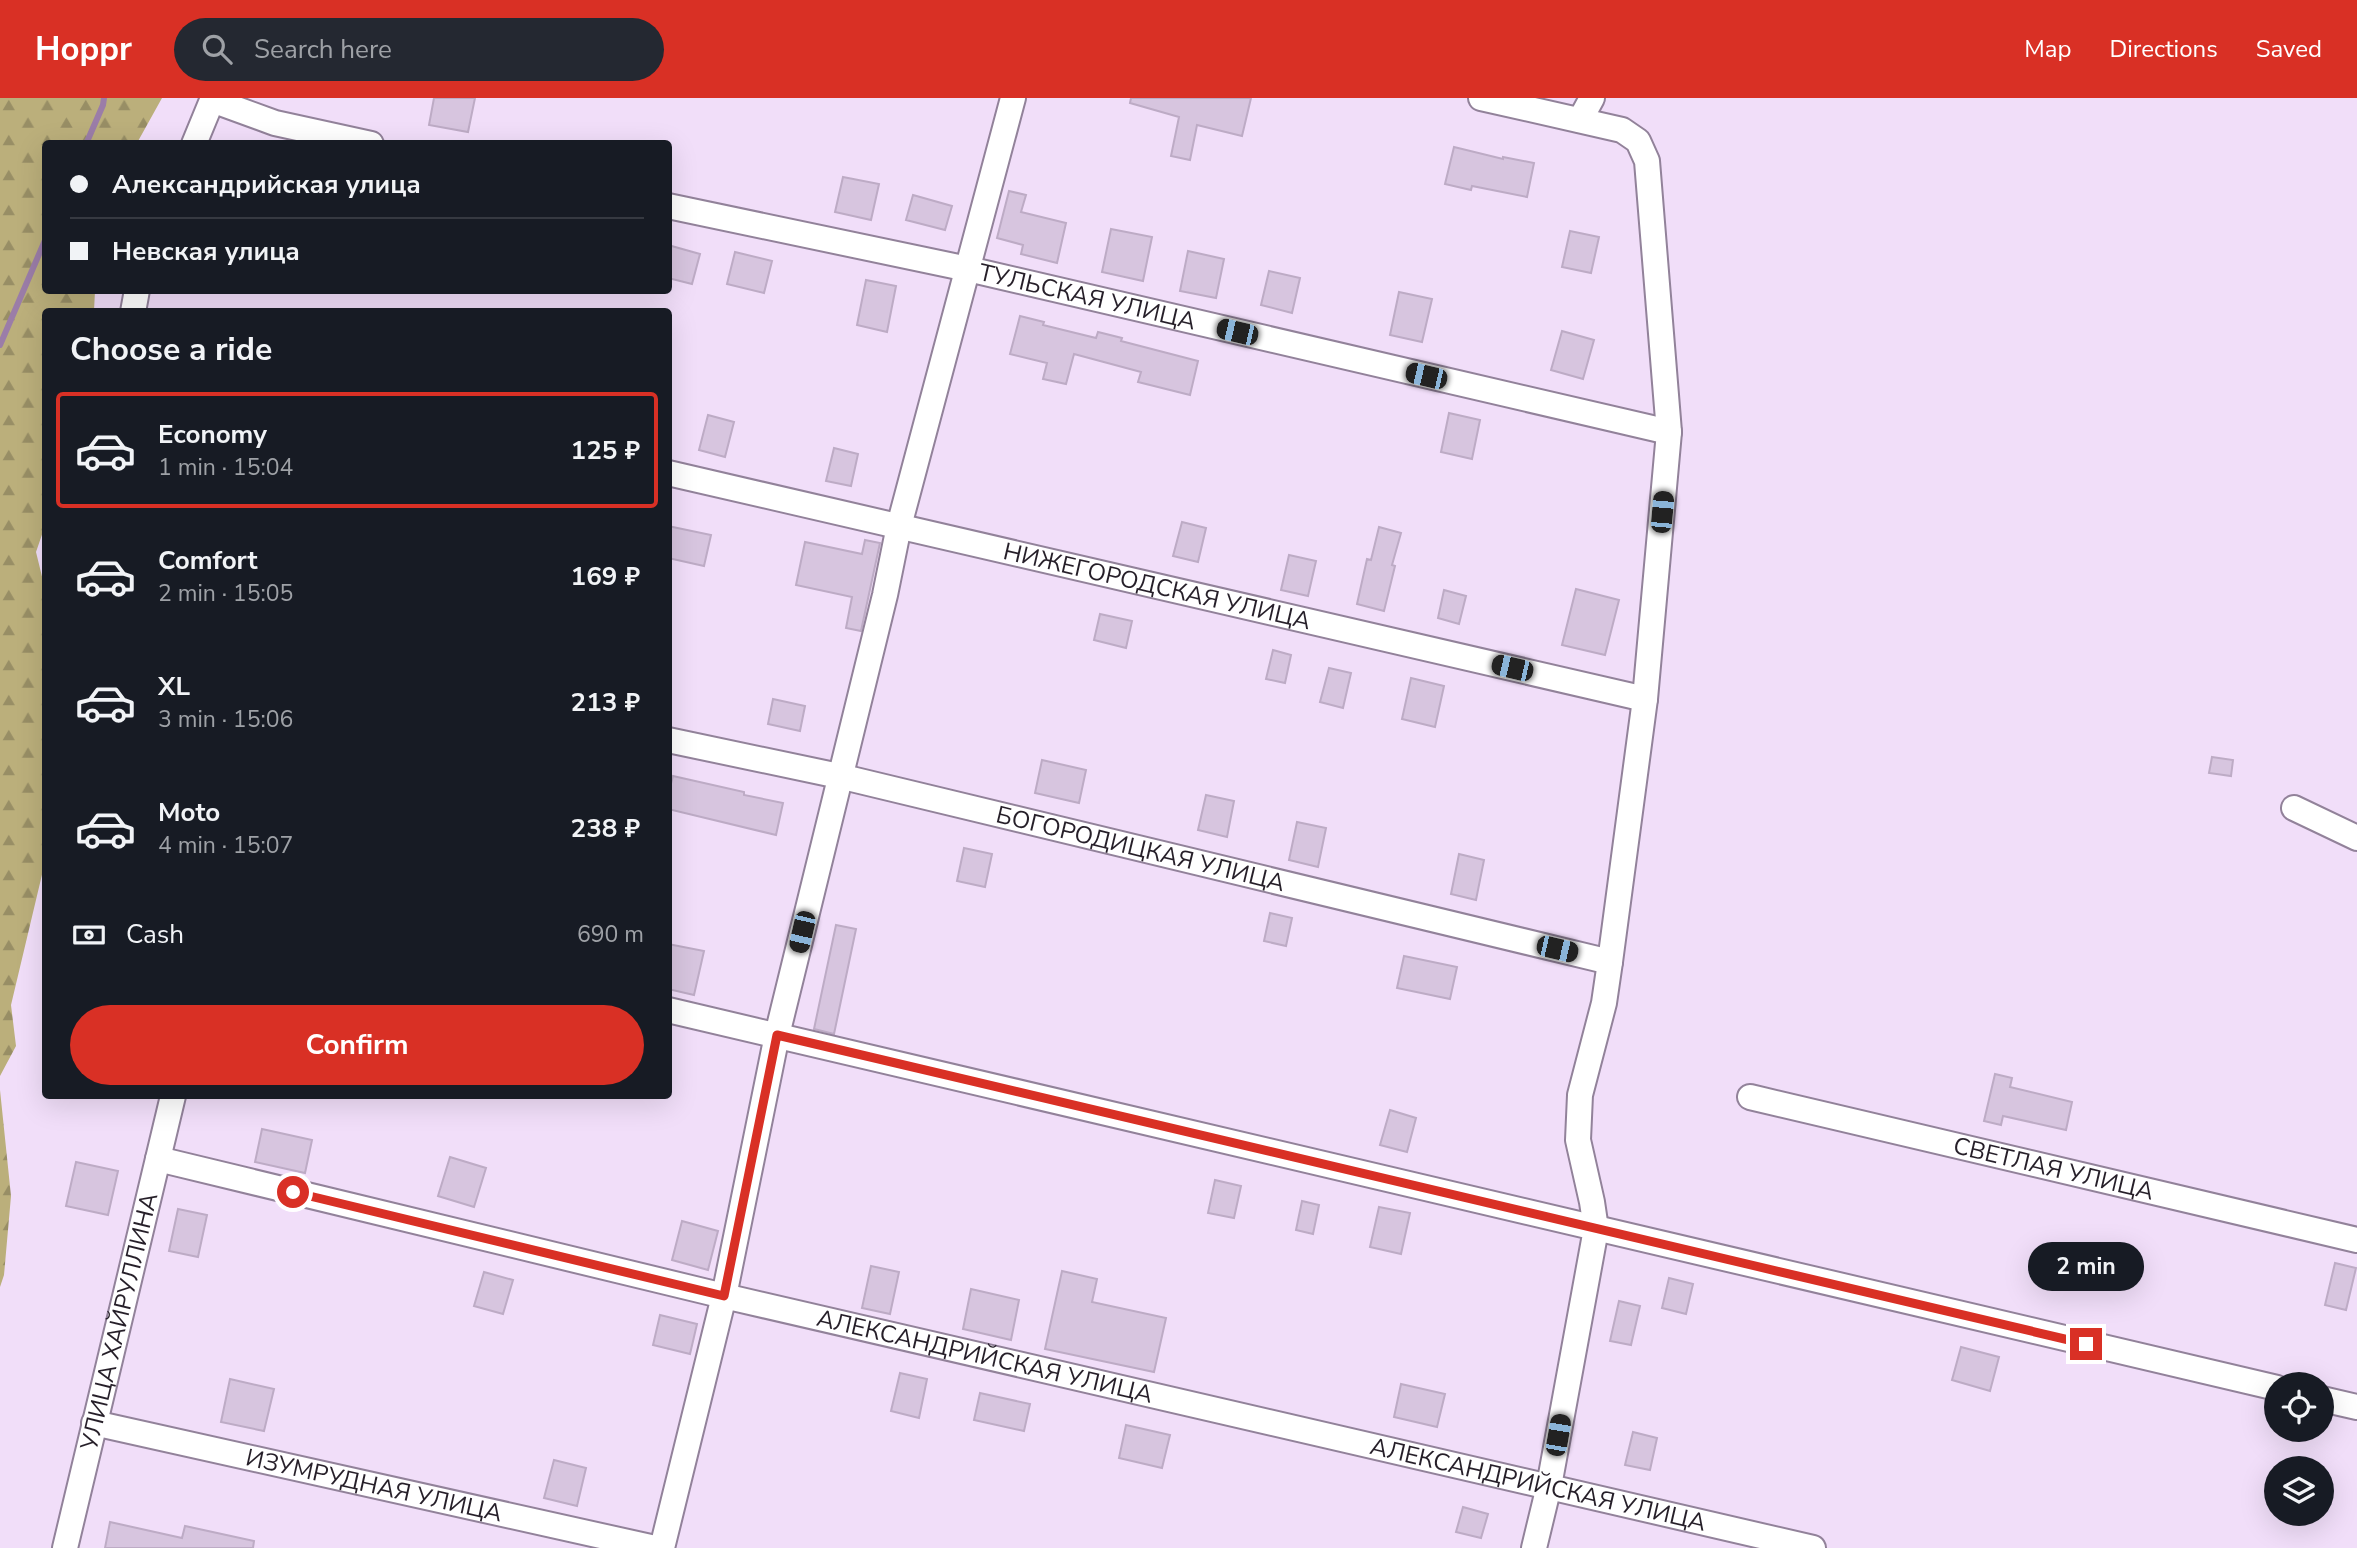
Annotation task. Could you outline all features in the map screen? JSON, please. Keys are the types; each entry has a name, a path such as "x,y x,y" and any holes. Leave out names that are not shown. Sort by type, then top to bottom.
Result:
{"street":[{"path":"662,1548 724,1296 777,1035 885,595 899,526 1013,98"},
{"path":"1480,98 1622,130 1638,141 1647,161 1669,432 1645,699 1610,962 1604,1003 1580,1095 1578,1140 1596,1229 1549,1486 1534,1548"},
{"path":"1580,120 1592,98"},
{"path":"196,140 213,99 275,123 353,140"},
{"name":"ТУЛЬСКАЯ УЛИЦА","path":"672,207 968,269 1669,432"},
{"name":"НИЖЕГОРОДСКАЯ УЛИЦА","path":"672,473 1645,699"},
{"name":"БОГОРОДИЦКАЯ УЛИЦА","path":"672,741 839,776 1610,962"},
{"path":"2294,808 2357,838"},
{"path":"672,1011 2264,1385"},
{"name":"СВЕТЛАЯ УЛИЦА","path":"1750,1097 2357,1240"},
{"name":"УЛИЦА ХАЙРУЛЛИНА","path":"65,1548 172,1099"},
{"name":"АЛЕКСАНДРИЙСКАЯ УЛИЦА","path":"158,1159 724,1296 1812,1548"},
{"path":"2334,1402 2357,1407"},
{"name":"ИЗУМРУДНАЯ УЛИЦА","path":"94,1423 655,1548"}],"green space":[{"path":"0,98 162,98 139,140 42,140 42,294 95,294 94,308 42,308 42,535 36,552 42,577 42,875 11,1005 16,1046 0,1076"},
{"path":"0,1090 11,1196 4,1275 0,1287"}],"building":[{"path":"434,98 475,98 468,132 429,125"},
{"path":"1131,98 1251,98 1242,136 1197,125 1190,160 1171,156 1179,117 1130,103"},
{"path":"1454,147 1503,159 1534,163 1527,197 1472,186 1471,190 1445,184"},
{"path":"843,177 879,184 871,220 835,212"},
{"path":"1009,191 1026,195 1021,212 1066,223 1057,263 1021,254 1023,245 997,238"},
{"path":"913,195 952,206 945,230 906,220"},
{"path":"1111,229 1152,237 1143,281 1102,272"},
{"path":"1570,231 1599,237 1591,273 1562,267"},
{"path":"672,246 700,254 692,284 672,279"},
{"path":"1188,251 1224,259 1216,298 1180,291"},
{"path":"735,252 772,261 764,293 727,284"},
{"path":"1269,271 1300,278 1292,313 1261,305"},
{"path":"866,280 896,286 887,332 857,325"},
{"path":"1399,292 1432,299 1422,342 1390,335"},
{"path":"1020,316 1044,322 1043,325 1096,338 1098,332 1122,338 1121,341 1198,361 1190,395 1138,382 1141,372 1074,354 1066,384 1043,379 1047,363 1010,354"},
{"path":"1562,331 1594,340 1583,379 1551,370"},
{"path":"1449,413 1480,420 1472,459 1441,452"},
{"path":"708,415 734,422 725,457 699,450"},
{"path":"834,448 858,454 851,486 826,481"},
{"path":"1182,522 1206,528 1198,562 1173,556"},
{"path":"672,527 711,535 704,566 672,559"},
{"path":"1379,527 1401,533 1384,611 1357,604 1367,559 1371,560"},
{"path":"865,540 880,543 861,631 846,628 852,597 796,585 805,542 862,554"},
{"path":"1289,555 1316,561 1308,596 1281,590"},
{"path":"1576,589 1619,600 1605,655 1562,645"},
{"path":"1444,590 1466,596 1459,624 1438,618"},
{"path":"1100,614 1132,621 1126,648 1094,640"},
{"path":"1273,650 1291,655 1285,683 1266,679"},
{"path":"1329,668 1351,673 1343,708 1320,702"},
{"path":"1411,678 1444,686 1435,727 1402,719"},
{"path":"773,699 805,706 800,731 768,724"},
{"path":"2212,757 2233,760 2231,776 2209,773"},
{"path":"1042,760 1086,770 1079,803 1035,793"},
{"path":"673,776 783,803 776,835 672,810"},
{"path":"1206,795 1234,801 1227,837 1198,830"},
{"path":"1297,822 1326,828 1318,867 1289,860"},
{"path":"964,848 992,854 985,887 957,881"},
{"path":"1459,854 1484,860 1476,900 1451,894"},
{"path":"1270,913 1292,918 1286,946 1264,941"},
{"path":"836,925 856,929 834,1034 814,1029"},
{"path":"672,945 704,951 694,995 672,990"},
{"path":"1404,956 1457,967 1450,999 1397,988"},
{"path":"1995,1074 2012,1078 2010,1087 2072,1102 2066,1130 2003,1116 2001,1125 1984,1121"},
{"path":"1390,1110 1416,1118 1407,1152 1380,1145"},
{"path":"262,1129 312,1140 305,1173 255,1162"},
{"path":"450,1157 486,1168 474,1207 438,1196"},
{"path":"76,1162 118,1171 108,1215 66,1206"},
{"path":"1215,1180 1241,1186 1234,1218 1208,1213"},
{"path":"1302,1201 1319,1205 1313,1234 1296,1230"},
{"path":"1379,1207 1410,1213 1401,1254 1370,1247"},
{"path":"178,1209 207,1215 198,1257 169,1251"},
{"path":"682,1221 718,1231 708,1270 672,1260"},
{"path":"2335,1263 2356,1268 2346,1310 2325,1305"},
{"path":"871,1266 899,1272 890,1314 862,1308"},
{"path":"1062,1271 1097,1279 1092,1302 1166,1318 1154,1372 1045,1349"},
{"path":"484,1272 513,1280 503,1314 474,1306"},
{"path":"1669,1278 1693,1284 1686,1314 1662,1308"},
{"path":"971,1289 1019,1300 1011,1340 963,1329"},
{"path":"1619,1301 1640,1306 1631,1345 1610,1341"},
{"path":"660,1315 697,1324 690,1354 653,1345"},
{"path":"1961,1347 1999,1357 1990,1391 1952,1380"},
{"path":"900,1373 927,1379 919,1418 891,1411"},
{"path":"230,1379 274,1389 264,1431 221,1422"},
{"path":"1401,1384 1445,1394 1437,1427 1394,1417"},
{"path":"980,1393 1030,1404 1024,1431 974,1420"},
{"path":"1126,1425 1170,1435 1162,1468 1119,1458"},
{"path":"1633,1432 1657,1438 1650,1470 1625,1465"},
{"path":"554,1460 586,1468 577,1506 544,1498"},
{"path":"1463,1507 1488,1514 1481,1538 1456,1532"},
{"path":"110,1522 182,1538 185,1526 254,1541 253,1548 105,1548"}],"waterway":[{"path":"88,140 104,98"},
{"path":"0,345 42,247"}],"route":[{"path":"293,1192 724,1296 777,1035 2086,1344"}]}
